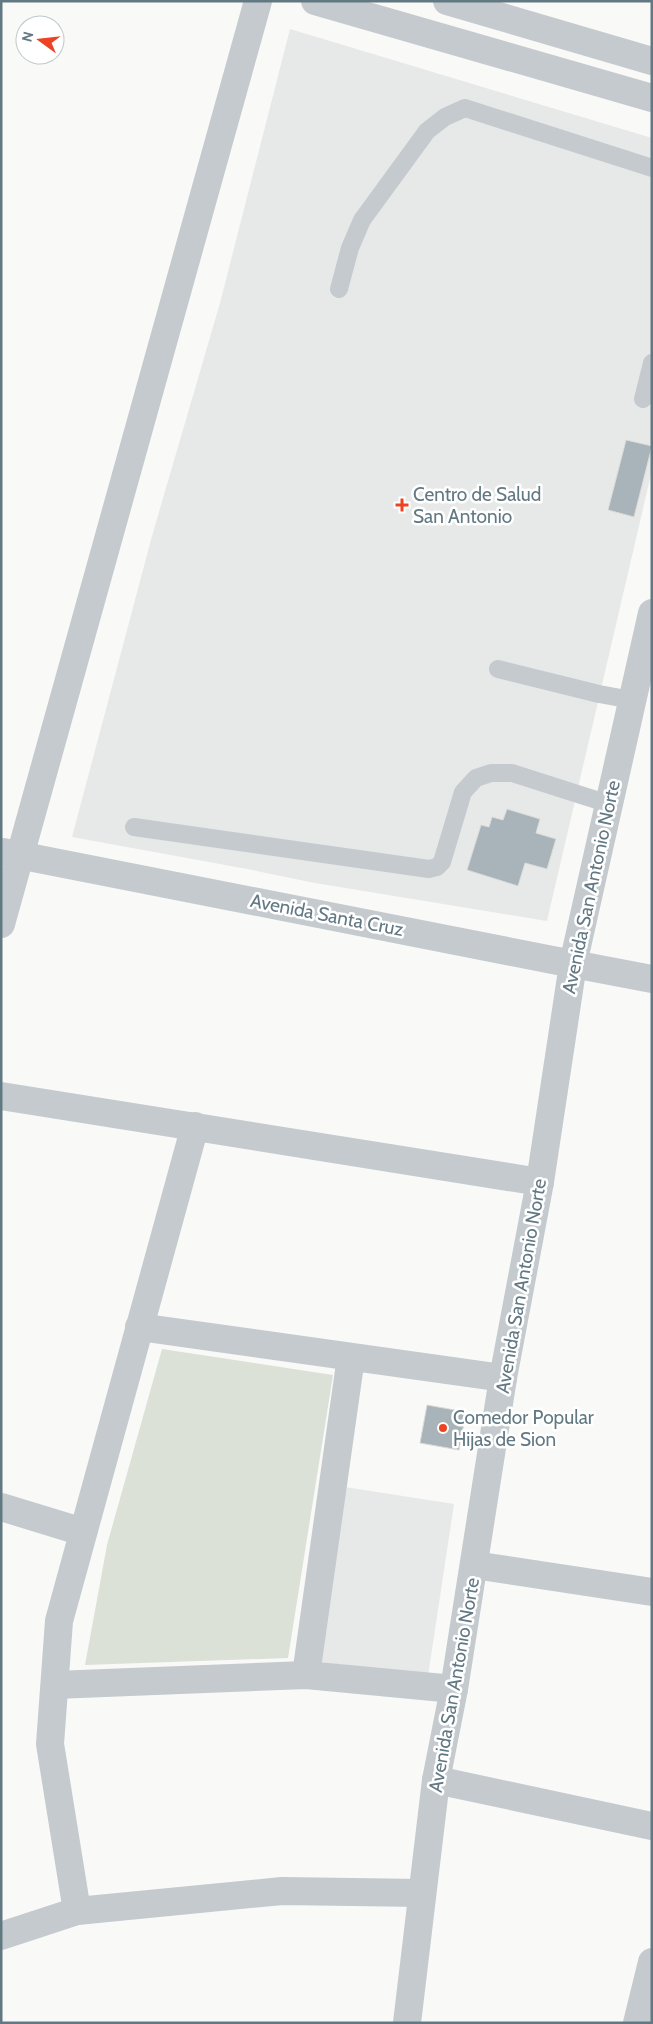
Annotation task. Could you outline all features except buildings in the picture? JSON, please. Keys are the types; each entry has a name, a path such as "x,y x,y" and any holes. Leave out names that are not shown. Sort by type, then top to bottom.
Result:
{"street":[{"path":"1,924 11,853 258,1"},
{"path":"315,1 652,98"},
{"path":"447,1 652,61"},
{"name":"Avenida San Antonio Norte","path":"407,2023 436,1780 454,1689 504,1378 540,1182 573,964 652,613"},
{"name":"Avenida Santa Cruz","path":"11,853 652,979"},
{"path":"1,1096 540,1182"},
{"path":"77,1911 50,1744 60,1621 195,1126"},
{"path":"139,1327 504,1378"},
{"path":"306,1675 350,1357"},
{"path":"1,1507 84,1532"},
{"path":"474,1566 652,1592"},
{"path":"55,1685 306,1675 454,1689"},
{"path":"436,1780 652,1826"},
{"path":"1,1936 77,1911 282,1891 422,1893"},
{"path":"637,2023 652,1962"}],"lane":[{"path":"339,289 350,248 362,220 427,131 445,116 465,108 652,168"},
{"path":"644,399 652,363"},
{"path":"498,668 599,694 632,700"},
{"path":"134,827 429,869 436,867 442,862 463,792 476,778 491,773 512,773 609,804"}],"shaded area":[{"name":"Centro de Salud San Antonio","path":"290,29 652,138 652,470 547,921 315,883 72,837 152,536 220,303"},
{"path":"162,1349 333,1375 288,1658 85,1665 107,1545"},
{"path":"345,1487 454,1504 428,1676 320,1662"}],"place":[{"name":"Centro de Salud San Antonio","path":"402,505"},
{"name":"Comedor Popular Hijas de Sion","path":"443,1428"}]}
